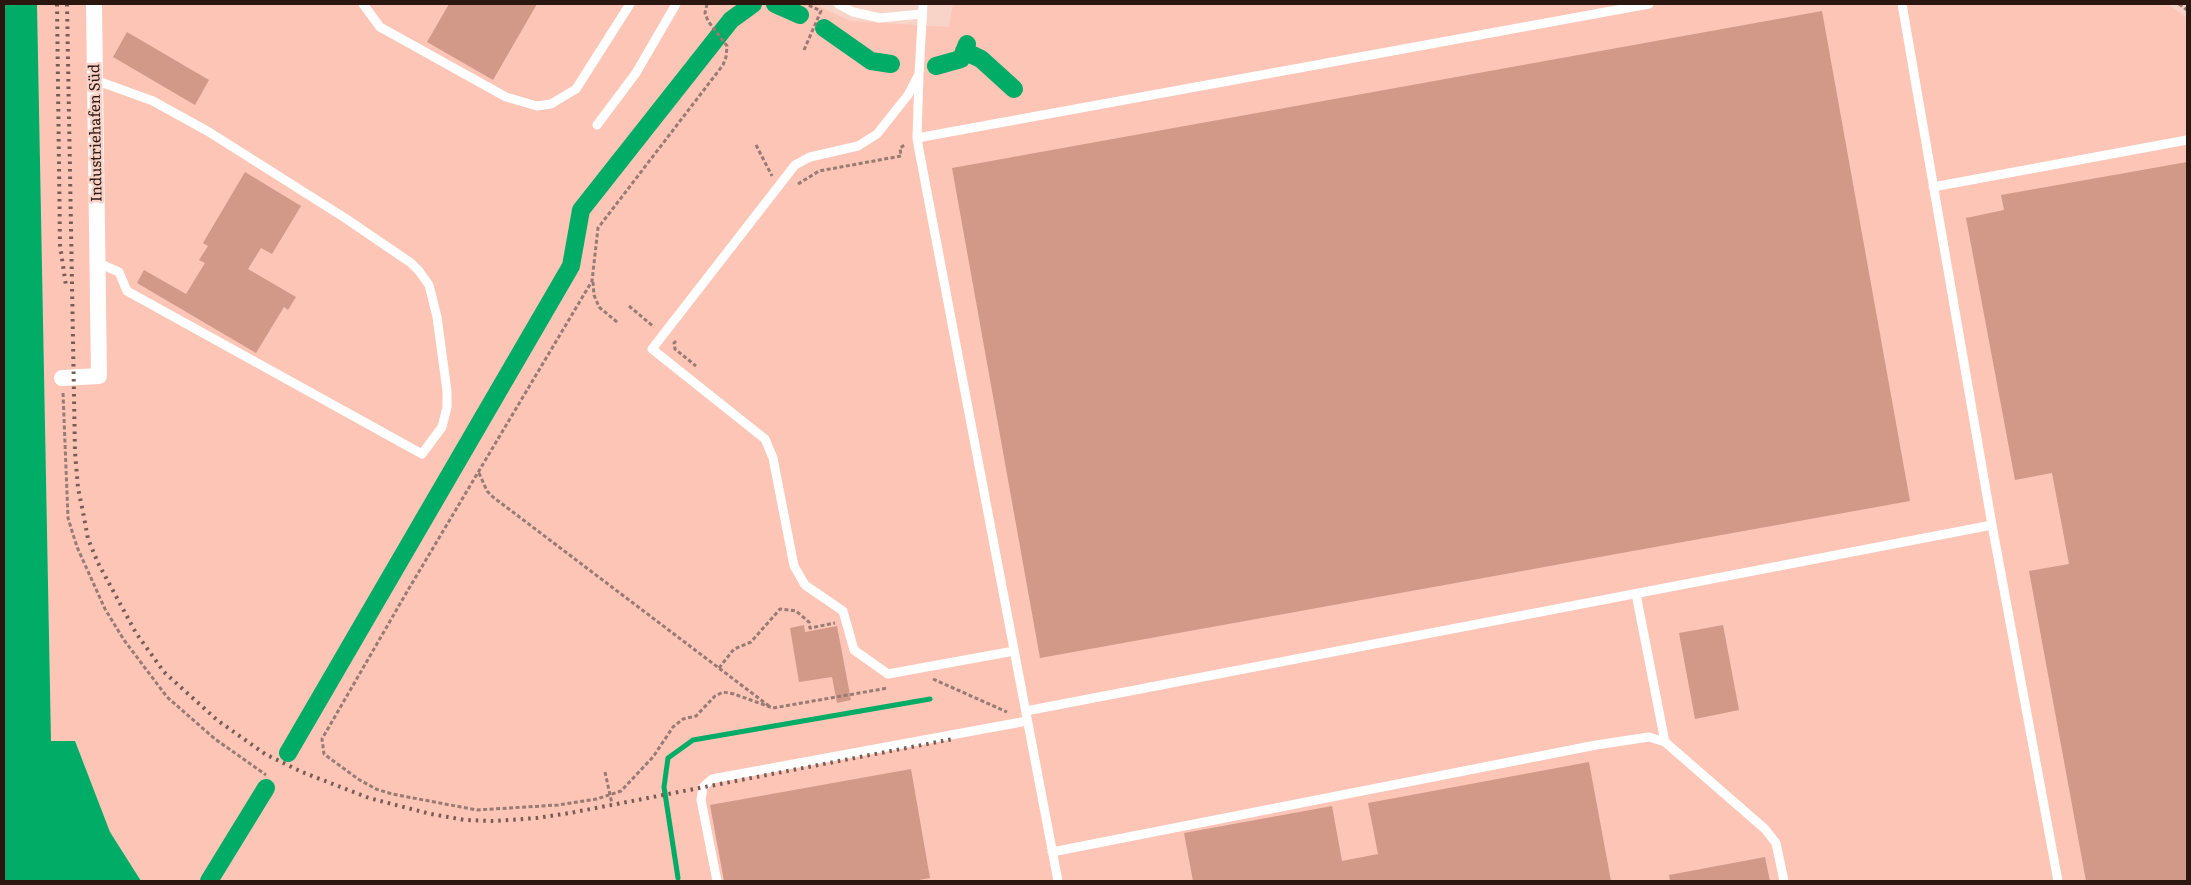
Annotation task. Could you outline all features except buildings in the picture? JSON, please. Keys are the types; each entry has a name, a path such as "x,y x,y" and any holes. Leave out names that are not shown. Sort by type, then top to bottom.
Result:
{"street":[{"name":"Industriehafen Süd","path":"62,378 99,376 94,4"}],"lane":[{"path":"363,4 380,27 506,98 537,106 551,104 576,89 630,4"},
{"path":"597,125 636,73 676,4"},
{"path":"838,4 853,12 880,18 921,14"},
{"path":"923,4 918,74 917,138 1058,881"},
{"path":"917,138 1649,4"},
{"path":"1902,4 1992,525 2058,881"},
{"path":"918,74 908,95 877,134 858,146 810,157 795,165 652,350 765,439 773,458 794,566 805,585 843,611 854,650 888,674 1014,651"},
{"path":"95,80 153,101 209,132 345,218 411,264 429,286 438,317 447,391 447,406 442,427 422,454 127,291 119,272 98,263"},
{"path":"1933,187 2187,140"},
{"path":"717,881 702,800 703,787 712,779 1636,594 1992,525"},
{"path":"1636,594 1665,742"},
{"path":"1052,852 1596,745 1649,737 1665,742 1765,829 1776,843 1784,881"}],"path":[{"path":"617,322 599,307 594,295 592,282 598,228 718,74 726,57 727,46 713,28 705,13 707,4"},
{"path":"804,50 821,11 806,4"},
{"path":"2179,4 2187,10"},
{"path":"756,145 774,179 792,192 798,183 819,171 901,156 900,148 917,138"},
{"path":"592,282 408,590 322,739 324,754 358,779 376,789 447,806 477,810 558,805 598,799 620,791 653,757 674,727 683,719 696,716 715,696 722,692 734,694 772,708 889,687"},
{"path":"629,306 674,344 675,349 697,367"},
{"path":"674,344 680,336"},
{"path":"62,378 68,518 89,578 124,640 167,697 215,740 266,775"},
{"path":"479,472 487,491 494,497 772,708"},
{"path":"719,668 734,650 751,642 780,609 796,611 809,622 810,628 846,621"},
{"path":"925,681 934,679 1027,716"},
{"path":"606,772 612,804"}],"shaded area":[{"path":"4,4 37,4 51,741 75,741 110,832 141,881 4,881"},
{"path":"37,4 814,4 850,21 949,27 953,4 2168,4 2187,18 2187,881 141,881 110,832 75,742 51,741"}],"waterway":[{"path":"288,753 571,266 581,210 731,20 753,4"},
{"path":"775,4 800,15"},
{"path":"824,28 871,61 891,64"},
{"path":"936,66 961,59 967,44"},
{"path":"964,51 981,59 1014,89"},
{"path":"678,878 664,787 668,758 693,740 930,699"},
{"path":"209,881 266,788"}],"railway":[{"path":"57,4 60,245 66,286"},
{"path":"67,4 75,452 78,488 88,539 98,563 136,633 164,672 217,720 265,754 302,772 369,798 431,814 465,820 494,821 537,818 570,813 953,739"}]}
